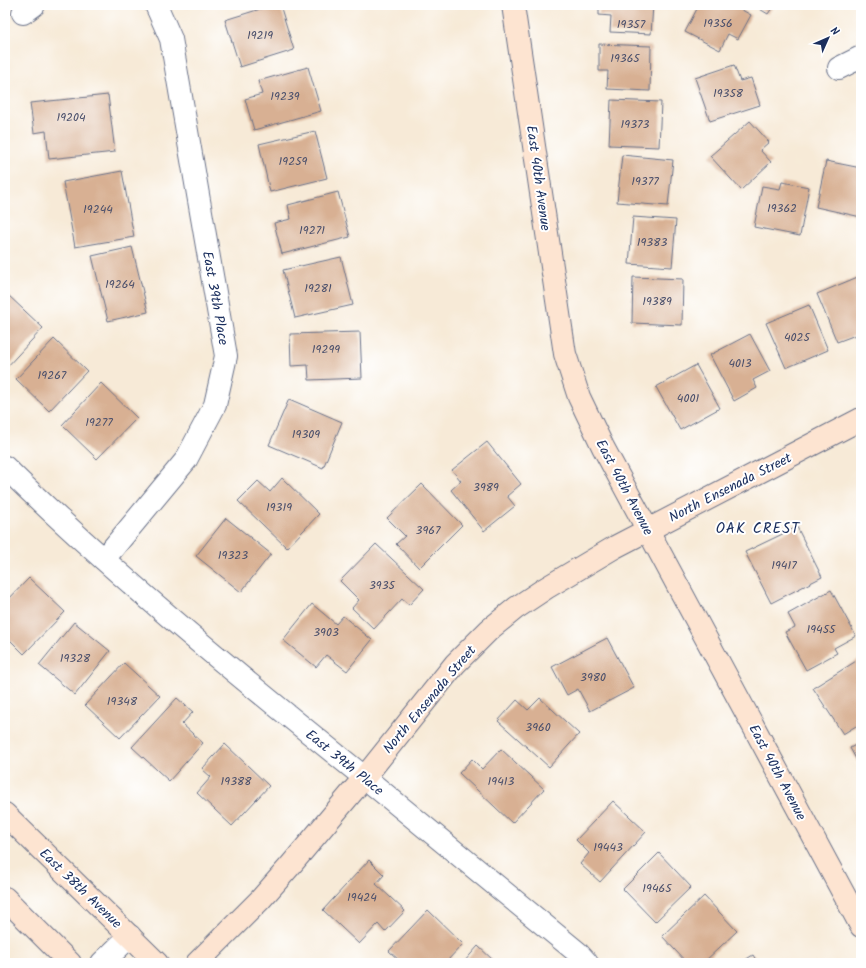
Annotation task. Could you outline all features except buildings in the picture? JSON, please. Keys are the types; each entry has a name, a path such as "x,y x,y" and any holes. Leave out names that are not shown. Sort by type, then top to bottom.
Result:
{"street":[{"name":"East 39th Place","path":"104,558 186,460 215,405 226,356 171,39 156,5"},
{"name":"East 40th Avenue","path":"513,5 565,354 579,397 603,447 861,926"},
{"path":"839,68 861,57"},
{"name":"North Ensenada Street","path":"197,963 260,900 364,778 455,664 490,629 516,608 546,588 615,547 861,419"},
{"name":"East 39th Place","path":"5,467 48,509 159,608 313,737 496,885 587,963"},
{"name":"East 38th Avenue","path":"5,814 158,963"},
{"path":"5,898 70,963"},
{"path":"102,963 130,936"}],"district":[{"name":"OAK CREST","path":"758,528"}]}
